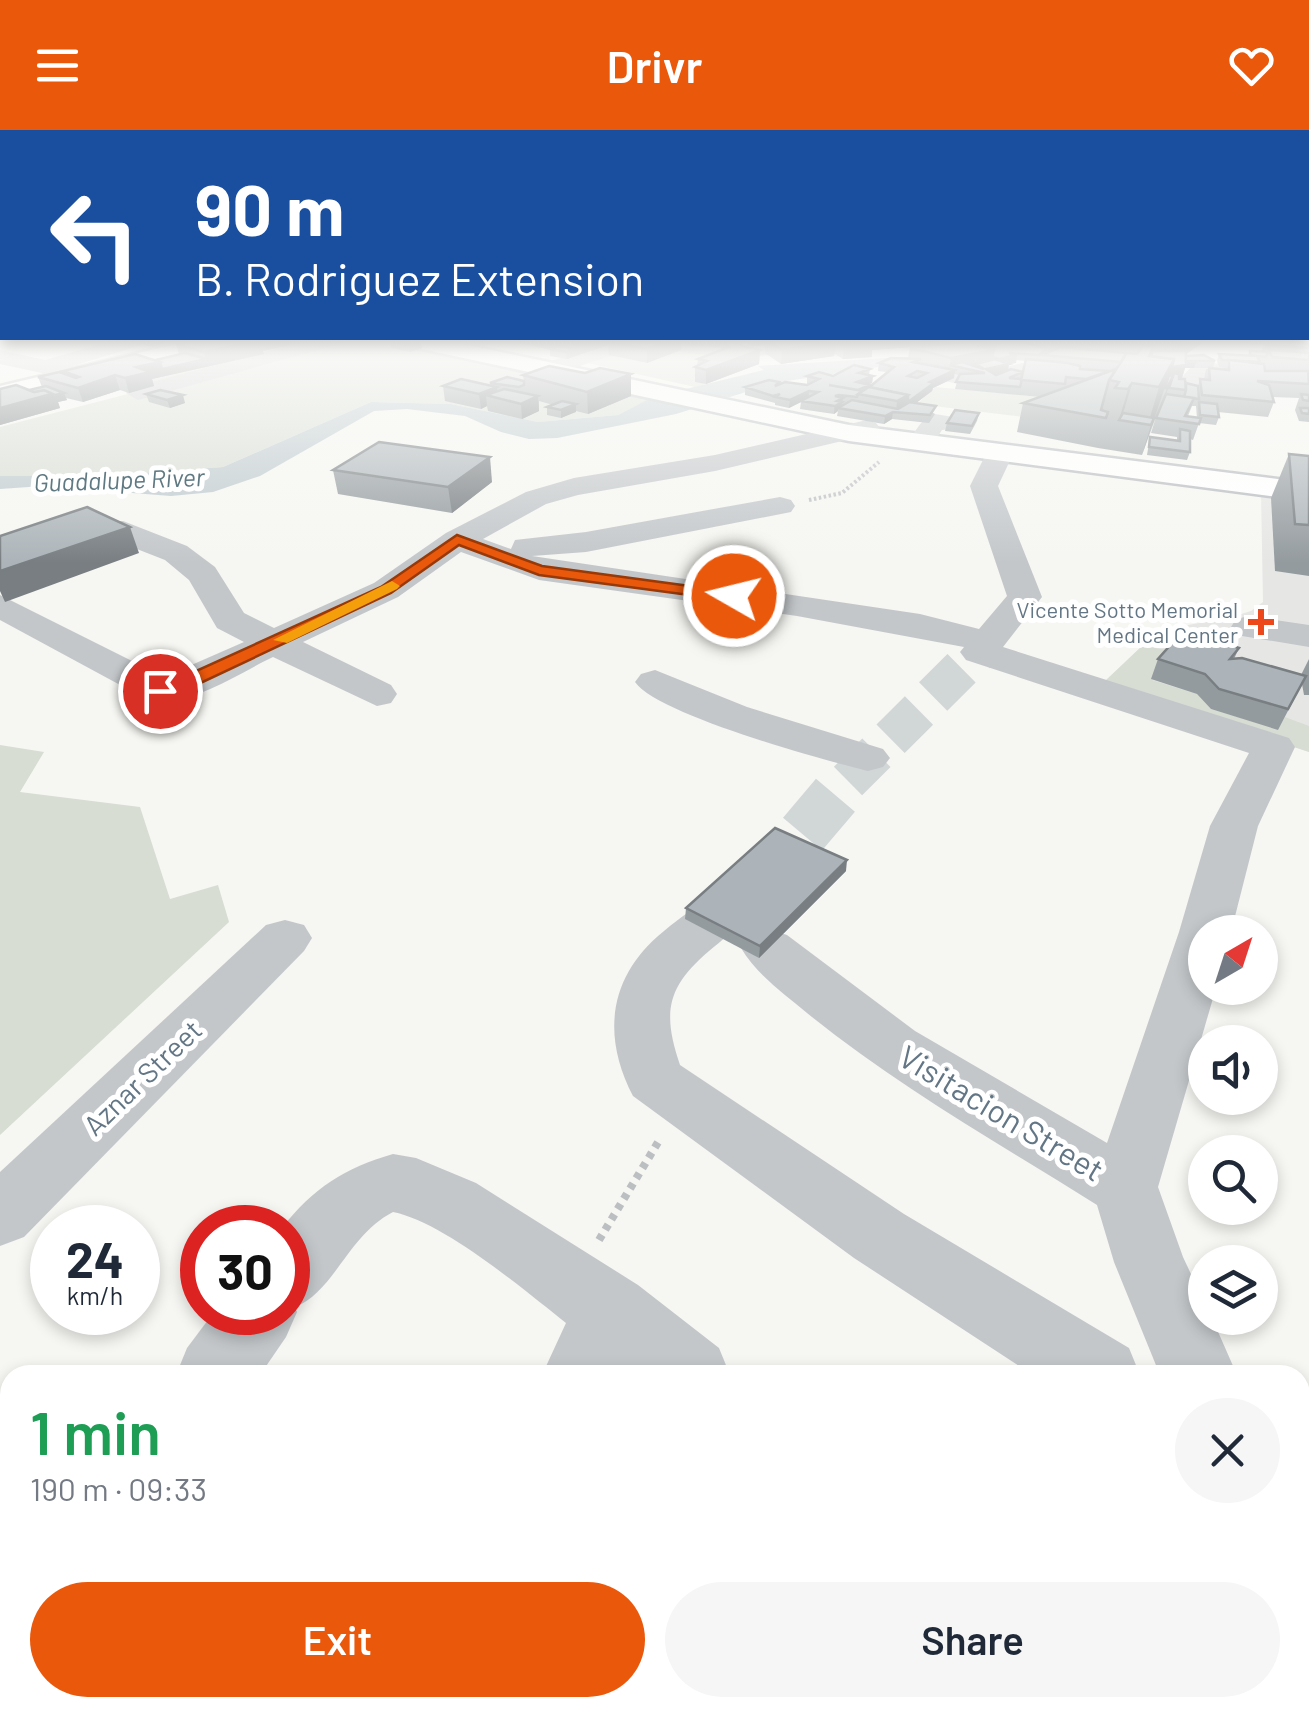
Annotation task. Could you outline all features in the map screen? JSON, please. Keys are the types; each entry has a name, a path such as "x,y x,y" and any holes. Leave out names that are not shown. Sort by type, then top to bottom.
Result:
{"main road":[{"path":"785,415 916,439 976,436 1309,482"},
{"path":"976,436 1309,492"}],"street":[{"path":"916,439 934,422 976,436 984,486 1025,597 984,647"},
{"path":"0,606 160,691 386,590 468,544 536,498 858,430"},
{"path":"468,544 539,570 726,557 776,503 715,463"},
{"path":"112,528 176,554 203,574 230,620 378,694"},
{"path":"468,544 586,542 726,557 1274,747 1234,826 1210,915"},
{"path":"1250,626 1309,636"},
{"path":"655,682 744,722 806,735 868,758"},
{"path":"717,917 665,956 643,994 639,1037 655,1079 880,1236 1086,1365"},
{"name":"Aznar Street","path":"0,1216 285,938"},
{"name":"Visitacion Street","path":"768,948 820,997 867,1029 1125,1187 1149,1262 1195,1365"},
{"path":"1125,1187 1188,987"},
{"path":"310,1246 334,1214 363,1194 397,1182 434,1194 592,1297 679,1365"},
{"path":"582,1365 592,1297"},
{"path":"221,1365 243,1335"}],"path":[{"path":"776,503 842,493 869,475 884,457 916,439"},
{"path":"592,1297 684,1100"}],"shaded area":[{"path":"46,415 341,415 223,467 114,475 0,476 0,427"},
{"path":"504,415 618,415 538,422"},
{"path":"1008,415 1061,415 1049,420"},
{"name":"Vicente Sotto Memorial Medical Center","path":"1261,492 1309,498 1309,752 1103,683 1159,630 1228,618 1251,611 1263,602"},
{"path":"1142,646 1175,651 1152,680 1197,694 1211,709 1278,729 1285,717 1309,726 1309,752 1103,683"},
{"path":"0,745 44,752 20,792 140,807 170,899 218,885 229,922 0,1135"}],"water":[{"name":"Guadalupe River","path":"341,415 367,415 260,476 213,492 171,496 43,486 0,489 0,476 114,475 223,467"},
{"path":"457,415 504,415 538,422 671,415 557,438 529,439"}],"building":[{"path":"952,415 978,415 972,426 947,423"},
{"path":"1122,415 1154,418 1151,425 1119,420"},
{"path":"1185,415 1201,418 1199,424 1156,418"},
{"path":"1180,429 1190,431 1190,452 1149,447 1150,437 1180,441"},
{"path":"379,442 490,457 448,487 333,470"},
{"path":"1289,454 1309,456 1309,525 1295,524"},
{"path":"87,507 130,527 0,571 0,536"},
{"path":"1183,631 1239,648 1230,659 1242,658 1306,676 1288,709 1219,689 1205,674 1158,659"},
{"path":"775,828 847,860 760,946 686,908"}],"tunnel":[{"path":"848,781 988,642"},
{"path":"748,887 795,843 850,778"}],"slow traffic":[{"path":"281,640 392,586"}],"place":[{"name":"Vicente Sotto Memorial Medical Center","path":"1261,622"}],"route":[{"path":"160,691 186,683 363,602 457,540 539,570 734,596"}]}
